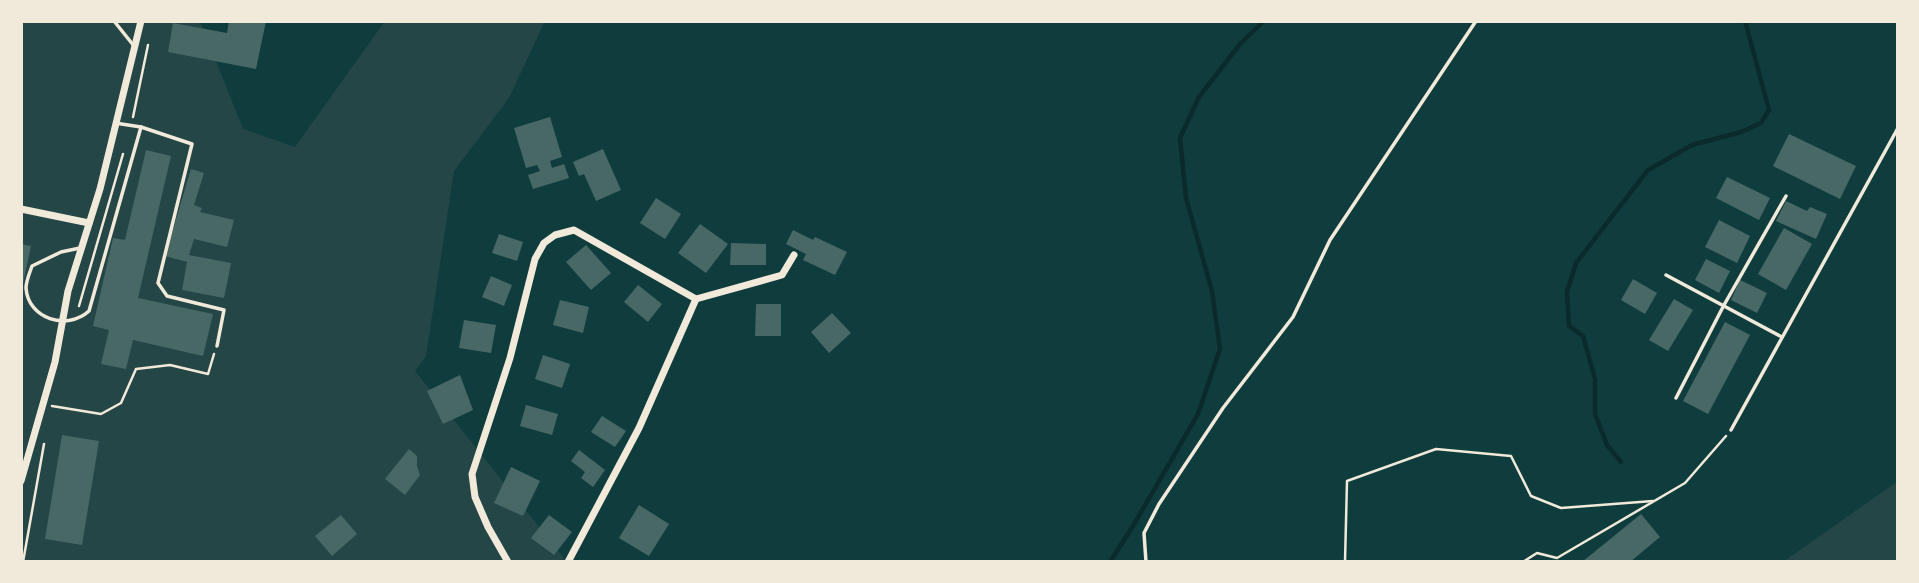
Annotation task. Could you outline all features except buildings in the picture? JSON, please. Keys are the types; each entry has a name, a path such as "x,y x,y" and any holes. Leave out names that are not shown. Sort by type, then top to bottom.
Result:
{"street":[{"path":"21,481 55,362 80,248 100,189 142,21"},
{"path":"21,209 89,223"},
{"path":"508,562 475,497 472,474 510,358 536,259 544,243 555,235 574,230 696,299 782,275 794,255"},
{"path":"569,562 639,428 696,299"}],"lane":[{"path":"114,21 136,48"},
{"path":"1146,562 1144,533 1159,504 1223,408 1293,317 1330,240 1476,21"},
{"path":"115,123 141,127 192,144 158,283 167,296 224,310 217,346"},
{"path":"80,248 61,252 32,266 26,287 32,306 47,317 62,322 80,320 89,311 141,127"},
{"path":"1731,430 1898,128"},
{"path":"1676,398 1724,305 1786,196"},
{"path":"1666,275 1782,337"}],"path":[{"path":"131,125 150,34"},
{"path":"75,320 123,152"},
{"path":"42,405 101,414 121,403 136,369 170,365 208,374 217,346"},
{"path":"1523,562 1537,552 1557,558 1685,483 1731,430"},
{"path":"23,562 46,433"},
{"path":"1345,562 1347,481 1436,449 1511,456 1531,496 1561,508 1653,501"}],"shaded area":[{"path":"21,21 200,21 243,129 295,147 385,21 545,21 509,98 454,171 426,356 415,371 567,562 21,562"},
{"path":"1898,481 1898,562 1783,562"}],"waterway":[{"path":"1110,562 1198,414 1220,349 1212,291 1186,198 1180,138 1199,97 1240,44 1264,21"},
{"path":"1621,462 1607,445 1595,414 1595,379 1583,336 1569,326 1567,292 1576,263 1648,170 1692,145 1741,132 1761,123 1769,110 1745,21"}]}
